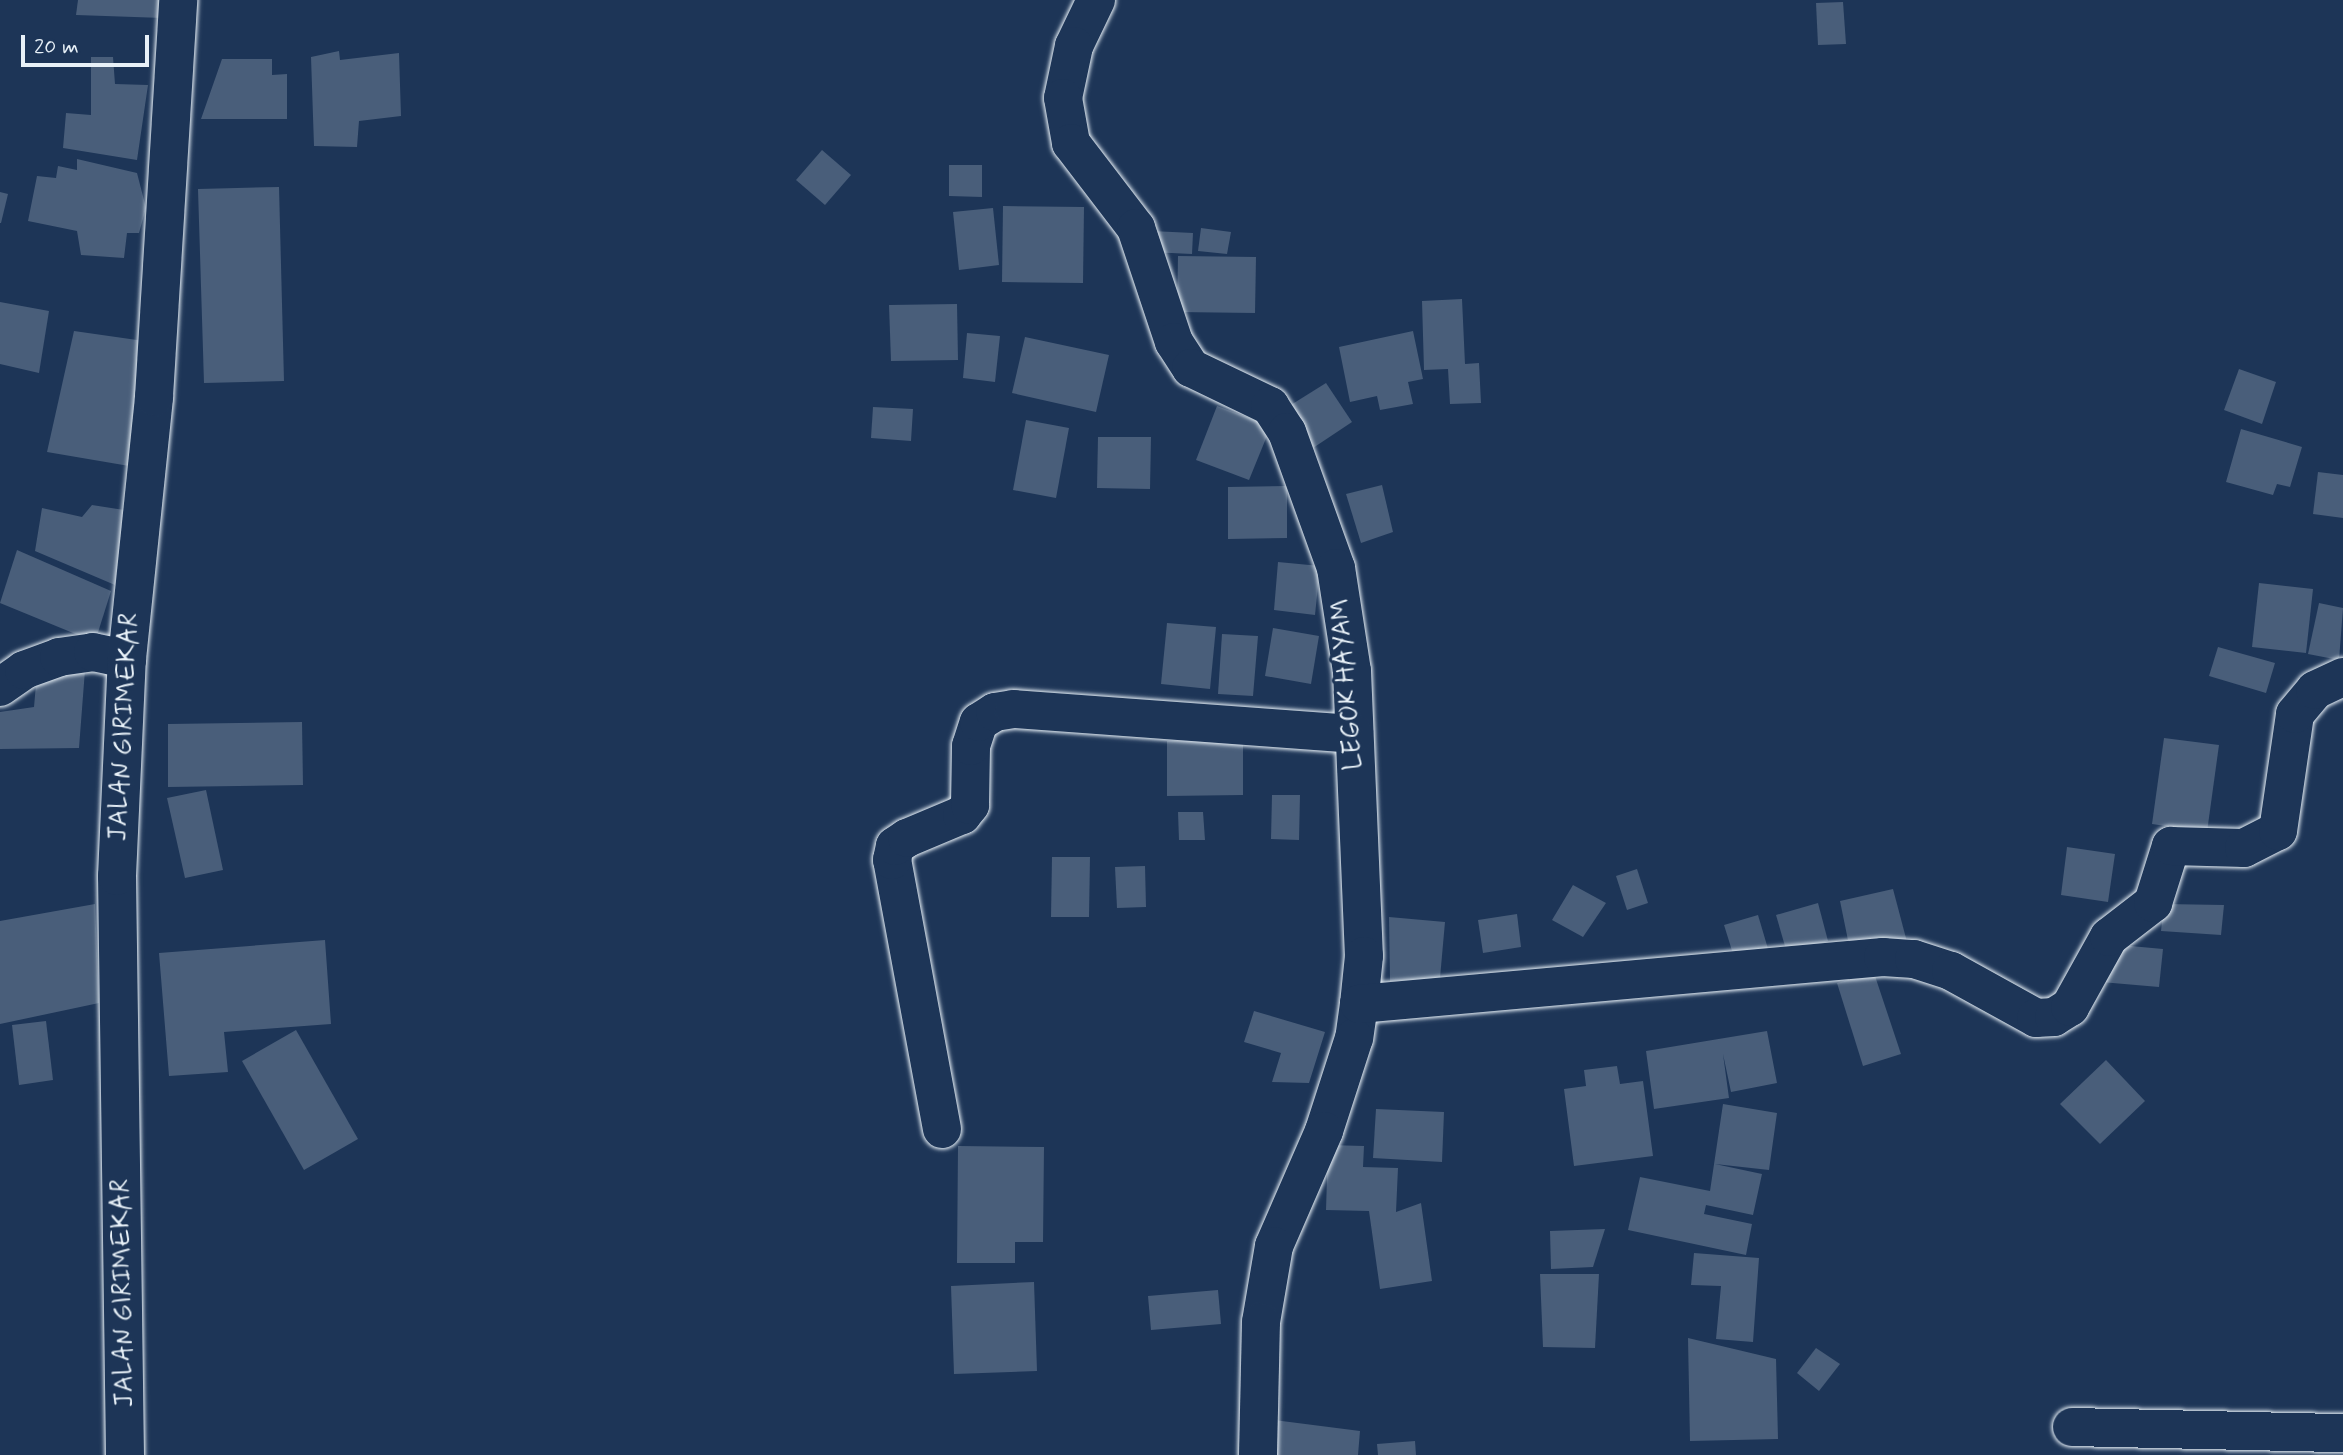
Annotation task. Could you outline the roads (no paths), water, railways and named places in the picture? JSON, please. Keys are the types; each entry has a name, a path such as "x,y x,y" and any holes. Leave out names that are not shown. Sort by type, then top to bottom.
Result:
{"street":[{"name":"JALAN GIRIMEKAR","path":"125,1455 117,876 127,659 154,397 178,0"},
{"name":"LEGOK HAYAM","path":"1096,0 1074,46 1063,98 1071,144 1136,228 1174,342 1191,368 1270,406 1301,459 1336,568 1354,734 1364,956 1354,1038 1324,1131 1274,1246 1261,1322 1258,1455"},
{"path":"0,687 24,670 59,657 93,652 127,659"},
{"path":"1359,1004 1883,957 1914,959 1951,971 2036,1018 2054,1017 2070,1007 2109,937 2153,903 2171,845 2244,848 2278,831 2295,714 2315,690 2343,677"},
{"path":"942,1129 892,860 901,842 962,815 970,805 971,746 979,722 1014,709 1354,734"},
{"path":"2072,1427 2343,1433"}]}
